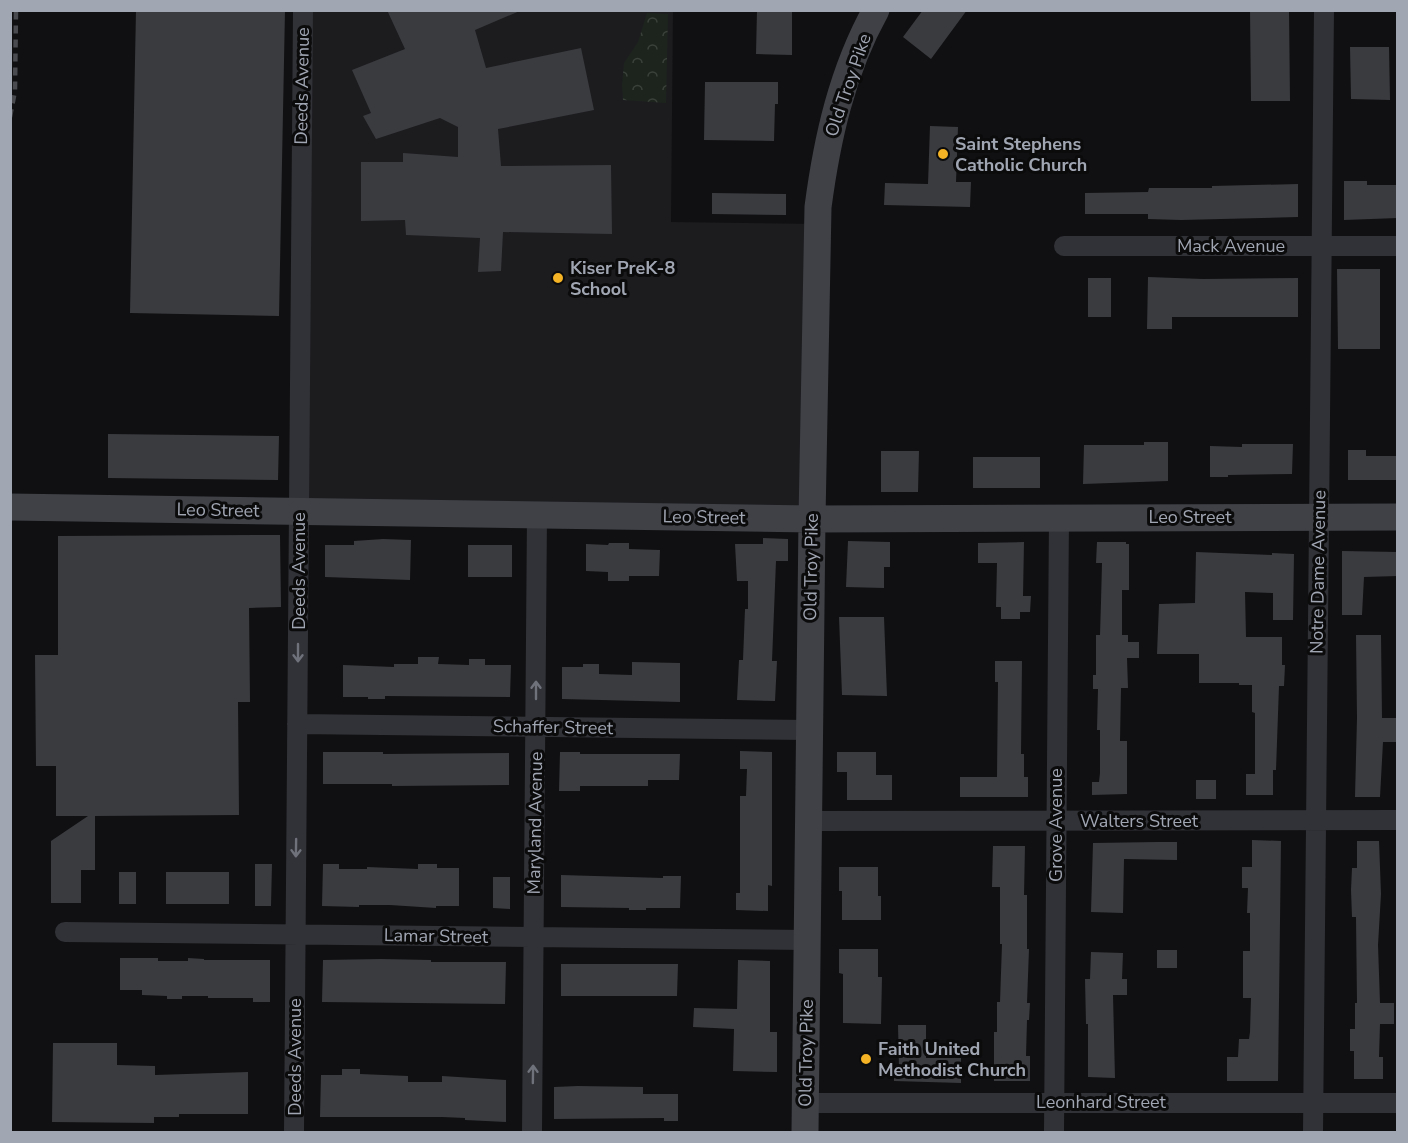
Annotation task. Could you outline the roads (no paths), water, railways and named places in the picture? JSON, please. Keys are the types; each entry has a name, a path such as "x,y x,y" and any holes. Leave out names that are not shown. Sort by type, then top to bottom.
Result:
{"street":[{"name":"Deeds Avenue","path":"294,1132 303,10"},
{"name":"Old Troy Pike","path":"805,1132 818,207 824,158 836,110 852,63 876,10"},
{"name":"Notre Dame Avenue","path":"1312,1132 1324,10"},
{"name":"Mack Avenue","path":"1064,246 1398,246"},
{"name":"Leo Street","path":"10,507 812,519 1398,517"},
{"name":"Maryland Avenue","path":"532,1132 537,514"},
{"name":"Grove Avenue","path":"1054,1132 1059,517"},
{"name":"Schaffer Street","path":"297,724 809,730"},
{"name":"Walters Street","path":"808,821 1398,820"},
{"name":"Lamar Street","path":"65,932 807,940"},
{"name":"Leonhard Street","path":"805,1103 1398,1102"}],"railway":[{"path":"10,117 15,91 16,10"}],"place":[{"name":"Saint Stephens Catholic Church","path":"943,154"},
{"name":"Kiser PreK-8 School","path":"558,278"},
{"name":"Faith United Methodist Church","path":"866,1059"}]}
